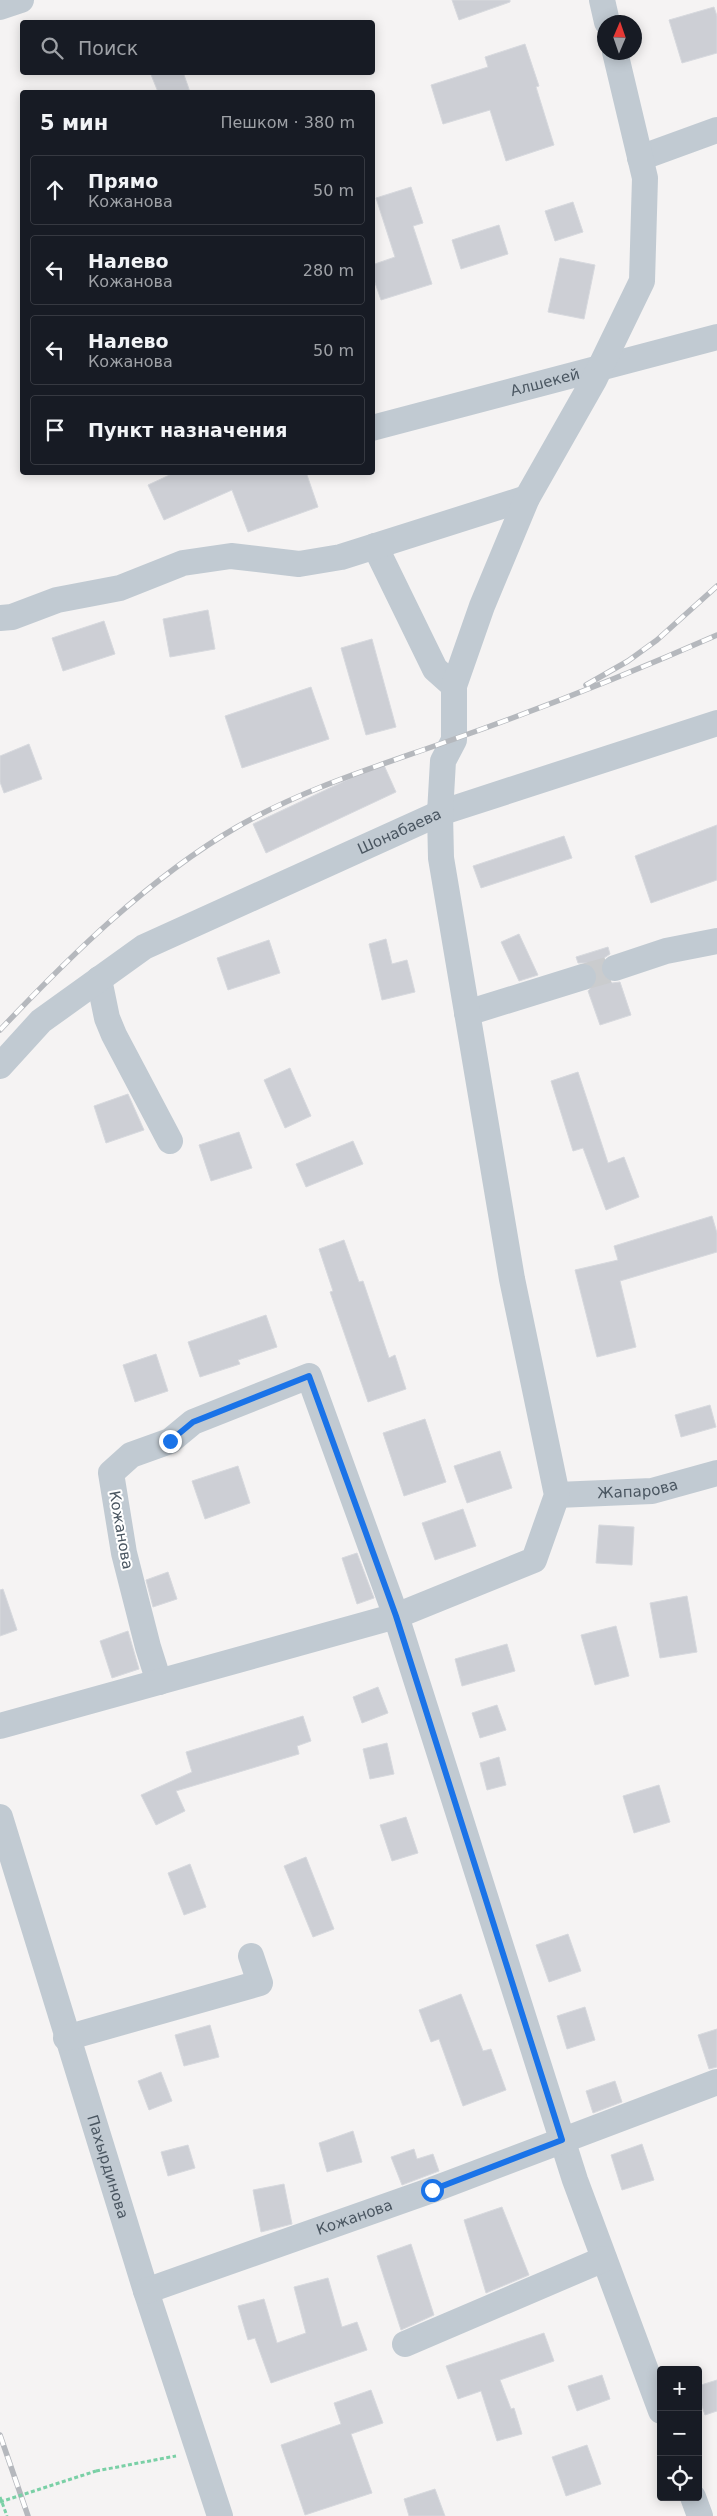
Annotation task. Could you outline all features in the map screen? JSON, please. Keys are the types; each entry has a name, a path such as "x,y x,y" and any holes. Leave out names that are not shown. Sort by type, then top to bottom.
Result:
{"street":[{"path":"0,7 21,0"},
{"path":"602,0 605,15"},
{"path":"0,1726 396,1616 534,1560 557,1495 512,1279 441,858 440,813 443,761 454,740 454,686 482,606 526,498 598,370 642,281 645,178 617,60"},
{"path":"640,158 717,130"},
{"name":"Алшекей","path":"375,427 598,370 717,337"},
{"path":"0,618 12,617 57,600 120,588 182,563 231,556 299,564 341,557 526,498"},
{"path":"376,546 435,668 454,686"},
{"name":"Шонабаева","path":"0,1066 41,1021 144,947 440,813 717,723"},
{"path":"615,968 666,951 717,941"},
{"path":"467,1013 583,977"},
{"path":"99,980 111,1026 170,1141"},
{"name":"Кожанова","path":"159,1682 124,1553 111,1473 131,1455 170,1441 193,1422 309,1376 396,1616 562,2140 657,2400"},
{"name":"Жапарова","path":"557,1495 652,1491 717,1473"},
{"name":"Пахырдинова","path":"0,1817 66,2038 220,2516"},
{"path":"66,2038 260,1983 251,1956"},
{"name":"Кожанова","path":"146,2291 432,2190 717,2082"},
{"path":"404,2344 604,2259"},
{"path":"694,2501 700,2516"}],"path":[{"path":"7,2516 1,2500 96,2471 175,2456"}],"building":[{"path":"452,0 510,0 510,2 459,20"},
{"path":"714,7 717,16 717,53 682,63 669,20"},
{"path":"525,44 539,86 536,87 554,145 506,161 490,110 443,124 431,85 488,67 485,57"},
{"path":"151,75 184,75 189,90 157,90"},
{"path":"411,187 423,223 413,226 432,284 381,300 375,283 375,264 395,257 376,198"},
{"path":"573,202 583,232 555,241 545,211"},
{"path":"499,225 508,254 461,269 452,240"},
{"path":"560,258 595,265 584,319 548,312"},
{"path":"170,475 307,475 318,507 248,532 232,490 164,520 148,485"},
{"path":"208,610 215,649 170,657 163,619"},
{"path":"104,621 115,654 63,671 52,638"},
{"path":"372,639 396,727 366,735 341,648"},
{"path":"311,687 329,739 242,768 225,716"},
{"path":"29,744 42,779 4,793 0,782 0,756"},
{"path":"383,763 396,792 266,853 253,824"},
{"path":"717,825 717,880 651,903 635,856"},
{"path":"564,836 572,858 481,888 473,866"},
{"path":"519,934 538,975 519,981 501,942"},
{"path":"386,939 392,964 407,960 415,992 382,1000 369,944"},
{"path":"269,940 280,973 228,990 217,958"},
{"path":"608,947 610,954 604,958 600,965 601,973 612,983 620,982 631,1015 600,1025 588,991 597,981 597,972 593,966 587,963 578,963 576,957"},
{"path":"290,1068 311,1116 285,1128 264,1080"},
{"path":"578,1072 608,1163 624,1157 639,1197 606,1210 583,1148 573,1151 551,1081"},
{"path":"128,1094 144,1130 106,1143 94,1106"},
{"path":"239,1132 252,1168 211,1181 199,1145"},
{"path":"353,1141 363,1164 306,1187 296,1164"},
{"path":"712,1216 717,1233 717,1252 620,1281 636,1347 597,1357 575,1270 618,1260 614,1246"},
{"path":"344,1240 359,1282 363,1281 389,1358 395,1355 406,1389 368,1402 330,1292 333,1291 319,1249"},
{"path":"266,1315 277,1347 238,1360 240,1364 200,1377 188,1342"},
{"path":"156,1354 168,1391 135,1402 123,1365"},
{"path":"710,1405 716,1427 681,1437 675,1415"},
{"path":"425,1419 446,1482 404,1496 383,1433"},
{"path":"500,1451 512,1488 467,1503 454,1466"},
{"path":"238,1466 250,1503 205,1519 192,1481"},
{"path":"463,1509 476,1546 435,1560 422,1523"},
{"path":"599,1525 634,1527 632,1565 596,1563"},
{"path":"357,1553 374,1598 357,1604 342,1558"},
{"path":"168,1572 177,1599 153,1607 146,1580"},
{"path":"3,1589 17,1630 0,1636 0,1590"},
{"path":"687,1596 697,1652 660,1658 650,1603"},
{"path":"616,1626 629,1676 595,1685 581,1635"},
{"path":"128,1631 139,1669 112,1678 100,1641"},
{"path":"507,1644 515,1671 462,1686 455,1659"},
{"path":"378,1687 388,1713 362,1723 353,1697"},
{"path":"497,1705 506,1730 480,1738 472,1713"},
{"path":"303,1716 311,1741 297,1746 299,1754 176,1791 185,1811 156,1825 141,1795 192,1772 186,1752"},
{"path":"387,1743 394,1774 370,1779 363,1749"},
{"path":"499,1757 506,1785 487,1790 480,1763"},
{"path":"659,1785 670,1822 634,1833 623,1796"},
{"path":"406,1817 418,1853 392,1861 380,1825"},
{"path":"306,1857 334,1929 313,1937 284,1866"},
{"path":"190,1864 206,1907 184,1915 168,1873"},
{"path":"568,1934 581,1971 549,1982 536,1945"},
{"path":"461,1994 483,2051 491,2049 506,2090 463,2106 439,2039 431,2042 419,2010"},
{"path":"585,2007 595,2040 567,2049 557,2016"},
{"path":"210,2025 219,2057 184,2066 175,2035"},
{"path":"717,2029 717,2067 709,2069 698,2035"},
{"path":"161,2072 172,2101 149,2110 138,2081"},
{"path":"615,2081 622,2102 593,2113 586,2091"},
{"path":"353,2131 362,2162 327,2172 319,2143"},
{"path":"642,2144 654,2180 622,2190 611,2155"},
{"path":"188,2145 195,2168 168,2176 161,2152"},
{"path":"414,2149 417,2159 433,2154 439,2171 402,2185 391,2157"},
{"path":"284,2184 292,2224 261,2232 253,2190"},
{"path":"502,2207 529,2275 486,2293 464,2220"},
{"path":"411,2244 434,2315 401,2330 377,2256"},
{"path":"328,2278 342,2327 357,2322 367,2350 271,2383 255,2338 248,2340 238,2306 264,2299 277,2343 306,2333 294,2287"},
{"path":"544,2333 554,2361 500,2380 511,2409 514,2408 522,2434 497,2441 481,2391 458,2399 446,2366"},
{"path":"602,2375 610,2399 577,2411 568,2386"},
{"path":"717,2380 717,2411 705,2415 702,2406 702,2385"},
{"path":"371,2390 383,2423 351,2434 372,2493 305,2515 281,2445 341,2424 334,2403"},
{"path":"587,2445 601,2484 566,2496 552,2457"},
{"path":"435,2489 445,2516 409,2516 404,2499"}],"tunnel":[{"path":"583,977 615,968"}],"railway":[{"path":"586,685 628,661 657,640 717,586"},
{"path":"0,1030 111,920 204,847 237,827 318,788 555,702 717,635"},
{"path":"0,2435 28,2516"}],"route":[{"path":"170,1441 193,1422 309,1376 396,1616 562,2140 432,2190"}]}
